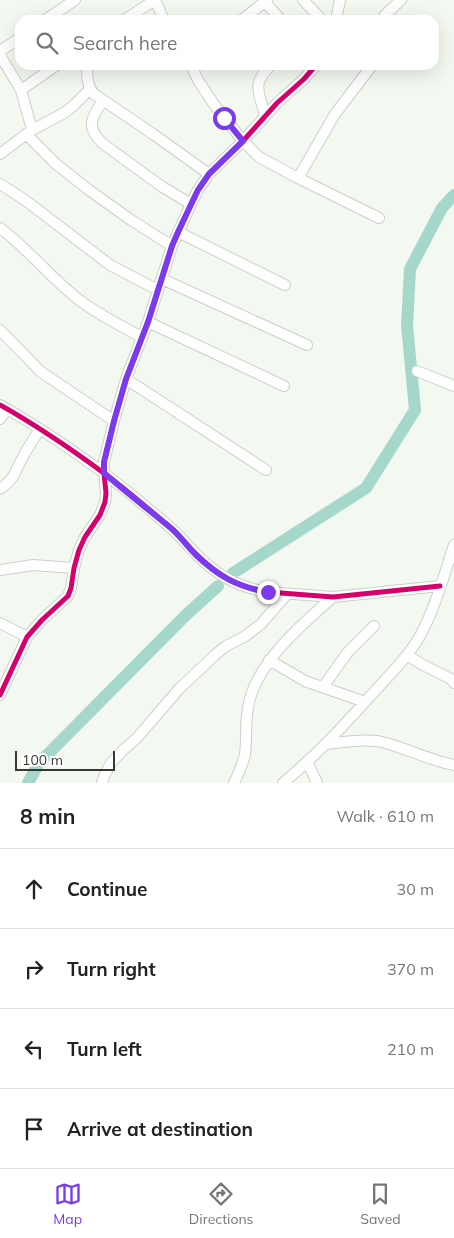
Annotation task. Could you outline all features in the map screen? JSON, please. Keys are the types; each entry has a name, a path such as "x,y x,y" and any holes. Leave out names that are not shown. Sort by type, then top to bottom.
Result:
{"street":[{"path":"52,15 75,0"},
{"path":"132,15 155,0 162,15"},
{"path":"303,0 316,15"},
{"path":"386,15 401,0"},
{"path":"248,15 266,1 277,15"},
{"path":"337,15 340,2"},
{"path":"15,42 0,53 21,90 29,132 56,164 131,220 172,246"},
{"path":"21,90 50,70"},
{"path":"87,70 90,89 209,174"},
{"path":"194,70 205,93 250,150 266,162 379,218"},
{"path":"265,115 258,83 260,76 266,70"},
{"path":"0,695 3,684 27,637 68,596 79,550 85,537 100,515 105,502 106,492 104,462 126,379 148,322 172,246 191,204 209,174 243,141 265,115 312,70"},
{"path":"298,178 336,114 369,70"},
{"path":"0,154 29,132 64,113 90,89"},
{"path":"103,100 94,115 91,126 94,135 161,186 191,204"},
{"path":"0,184 25,200 110,265 158,290"},
{"path":"0,228 18,242 54,278 82,302 141,337"},
{"path":"178,232 285,285"},
{"path":"162,278 307,345"},
{"path":"148,322 284,386"},
{"path":"0,330 41,372 114,421"},
{"path":"417,371 454,386"},
{"path":"126,379 266,470"},
{"path":"0,419 4,407 63,444 104,473 174,531 212,570 236,584 258,590 287,594 333,597 440,586"},
{"path":"0,489 10,482 16,473 23,457 40,429"},
{"path":"283,783 293,779 327,744 407,655 425,626 454,545"},
{"path":"0,570 33,565 74,568"},
{"path":"102,783 112,763 136,739 185,683 226,646 244,637 261,624 287,594"},
{"path":"234,783 245,753 248,708 254,684 269,660 298,629 333,597"},
{"path":"0,623 27,637"},
{"path":"323,687 348,652 374,626"},
{"path":"407,655 453,680"},
{"path":"269,660 305,681 365,702"},
{"path":"327,744 358,740 378,742 431,760 454,765"},
{"path":"308,763 317,783"}],"waterway":[{"path":"233,573 366,488 415,410 407,325 410,269 442,208 454,195"},
{"path":"28,783 39,763 186,615 218,586"}],"cycle path":[{"path":"0,695 27,637 68,596 79,550 85,537 100,515 106,493 104,462 126,379 148,322 172,246 191,204 209,174 243,141 277,103 312,70"},
{"path":"0,405 79,455 105,474 172,529 212,569 237,584 268,592 333,597 440,586"}],"route":[{"path":"224,118 243,141 209,174 198,190 172,246 148,322 126,379 104,462 104,473 174,531 212,570 236,584 268,592"}]}
